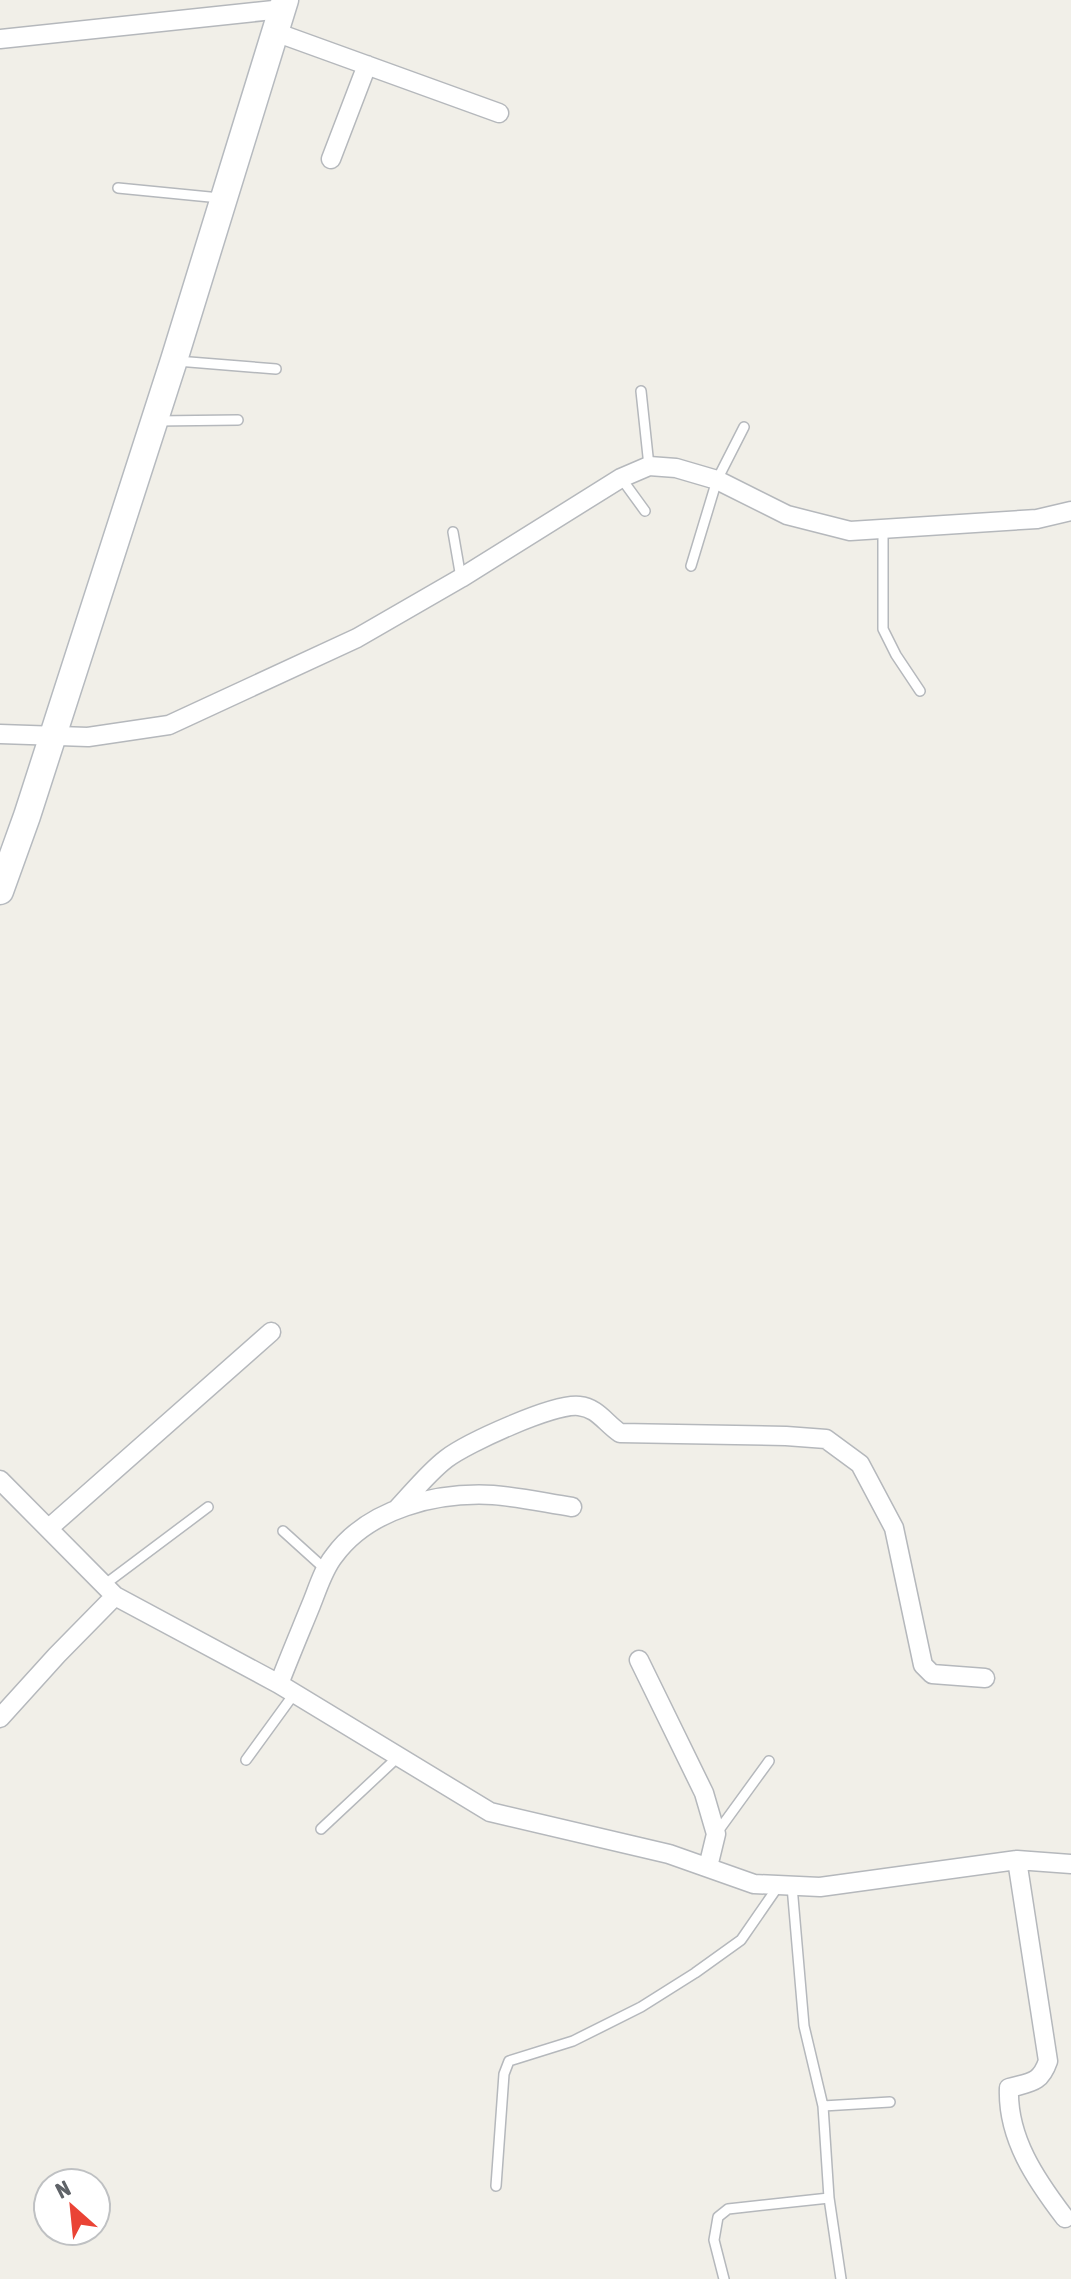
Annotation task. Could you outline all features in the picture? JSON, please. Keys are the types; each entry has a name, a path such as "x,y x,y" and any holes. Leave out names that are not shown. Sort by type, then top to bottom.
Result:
{"street":[{"path":"0,39 281,13 367,65 499,113"},
{"path":"0,891 7,851 52,736 174,360 281,13"},
{"path":"331,159 367,65"},
{"path":"0,734 88,737 169,725 357,638 461,578 621,478 649,466 676,468 717,480 787,515 850,531 1037,519 1071,511"},
{"path":"49,1528 271,1332"},
{"path":"398,1508 446,1458 547,1411 578,1406 600,1413 608,1425 620,1433 826,1439 860,1464 894,1528 923,1665 932,1674 985,1678"},
{"path":"0,1480 110,1590 286,1689 490,1812 669,1854 754,1884 820,1887 1017,1860 1071,1864"},
{"path":"286,1689 325,1569 346,1543 377,1519 398,1508 432,1500 493,1495 572,1507"},
{"path":"0,1718 110,1590"},
{"path":"639,1660 704,1793 716,1834 708,1867"},
{"path":"1017,1860 1048,2061 1044,2074 1037,2080 1009,2088 1008,2103 1023,2156 1035,2180 1065,2218"}],"lane":[{"path":"118,188 223,198"},
{"path":"174,360 276,369"},
{"path":"641,391 649,466"},
{"path":"153,421 238,420"},
{"path":"691,566 717,480 744,427"},
{"path":"621,478 645,511"},
{"path":"883,529 883,629 920,691"},
{"path":"453,532 461,578"},
{"path":"110,1590 208,1507"},
{"path":"283,1531 325,1569"},
{"path":"246,1760 286,1689"},
{"path":"321,1829 398,1757"},
{"path":"716,1834 769,1761"},
{"path":"786,1885 804,2026 823,2106 829,2198 841,2279"},
{"path":"496,2186 504,2074 509,2061 573,2041 641,2007 695,1973 741,1940 786,1885"},
{"path":"823,2106 890,2102"},
{"path":"724,2279 714,2240 718,2217 728,2209 829,2198"}]}
